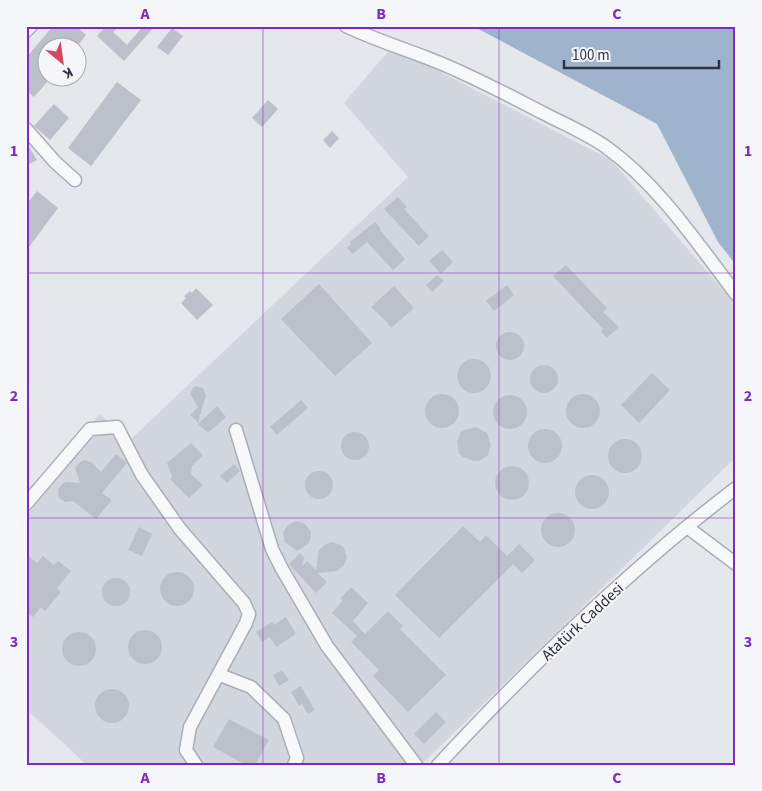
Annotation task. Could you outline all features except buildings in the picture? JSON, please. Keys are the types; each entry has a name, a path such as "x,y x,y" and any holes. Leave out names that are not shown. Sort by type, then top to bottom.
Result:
{"street":[{"path":"26,31 31,26"},
{"path":"346,26 376,40 431,59 497,89 580,131 606,148 631,169 667,205 736,294"},
{"path":"26,129 55,162 75,180"},
{"path":"26,504 90,429 117,427 142,475 180,529 244,603 249,614 246,624 220,675 190,727 186,750 196,765"},
{"path":"236,430 272,549 327,646 416,765"},
{"name":"Atatürk Caddesi","path":"438,765 504,694 642,564 736,488"},
{"path":"687,527 736,564"},
{"path":"220,675 251,687 284,719 297,758 294,765"}],"shaded area":[{"path":"392,47 611,160 736,305 736,457 421,765 87,765 26,709 26,491 100,414 129,441 408,177 344,103"}],"water":[{"path":"473,26 736,26 736,265 718,242 657,124"}]}
